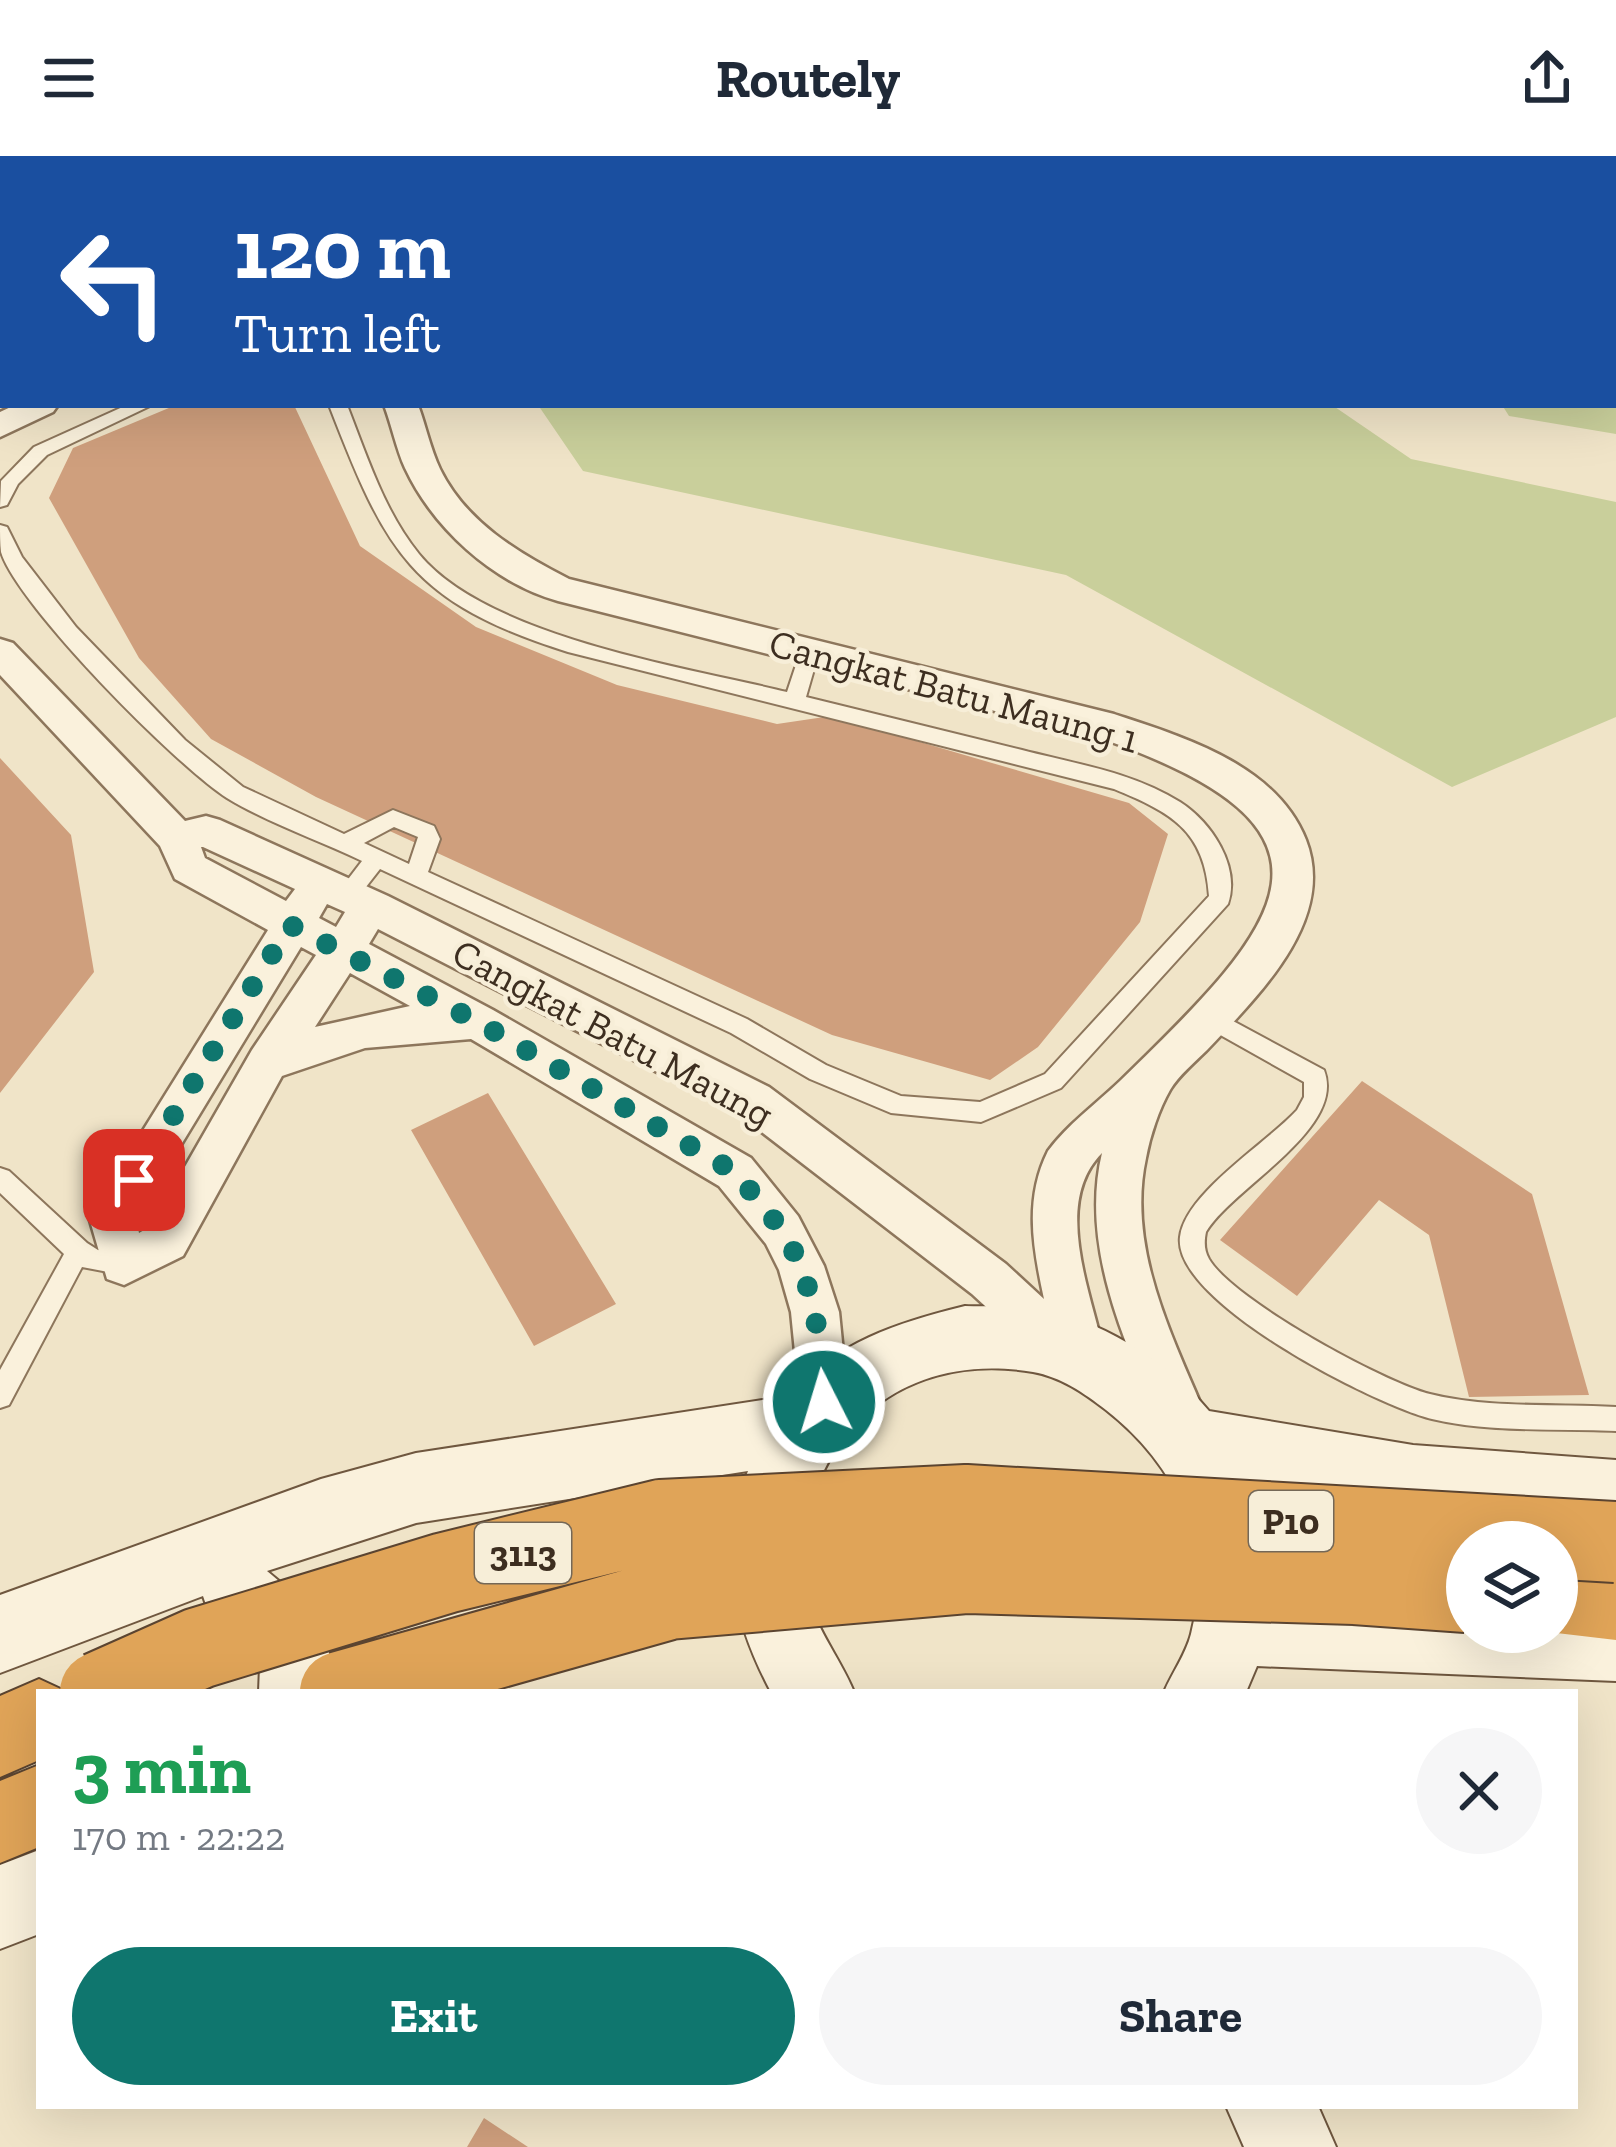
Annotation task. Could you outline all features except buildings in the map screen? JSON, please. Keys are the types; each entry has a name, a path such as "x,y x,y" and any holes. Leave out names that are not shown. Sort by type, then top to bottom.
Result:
{"highway":[{"name":"3113","path":"107,1689 221,1641 445,1573 661,1520 967,1539"},
{"name":"P10","path":"967,1539 1616,1542"},
{"name":"P10","path":"967,1539 1446,1590"},
{"name":"3113","path":"350,1689 669,1598 967,1539"},
{"path":"1578,1599 1616,1602"},
{"path":"0,1736 36,1720"},
{"path":"0,1822 36,1806"}],"main road":[{"path":"813,1689 785,1642 768,1586 767,1529 778,1475 813,1415 878,1361 942,1339 1011,1336 1073,1351 1142,1389 1192,1442 1222,1499 1236,1562 1215,1673 1616,1642"},
{"path":"0,1634 321,1515 416,1488 813,1415"},
{"path":"1192,1442 1413,1480 1616,1496"},
{"path":"106,1595 237,1595 300,1649 298,1689"},
{"path":"0,1907 36,1893"},
{"path":"1272,2109 1292,2147"},
{"path":"1325,2109 1335,2147"}],"street":[{"path":"0,426 35,408"},
{"name":"Cangkat Batu Maung 1","path":"402,408 422,468 453,515 496,558 558,589 1100,724 1176,749 1232,780 1271,814 1295,858 1293,899 1272,944 1154,1076 1061,1167 1053,1206 1073,1351"},
{"name":"Cangkat Batu Maung","path":"0,652 177,838 190,868 478,1022 735,1172 782,1230 801,1265 815,1312 813,1415"},
{"name":"Cangkat Batu Maung","path":"177,838 206,831 347,896 753,1100 989,1279 1073,1351"},
{"path":"347,896 343,950 267,1063 167,1241 124,1264 112,1217 290,925 347,896"},
{"path":"267,1063 352,1031 406,1021 478,1022"},
{"name":"Cangkat Batu Maung 1","path":"1154,1076 1122,1165 1122,1247 1132,1294 1192,1442"}],"lane":[{"path":"0,501 8,478 42,448 136,408"},
{"path":"0,531 27,585 200,769 236,793 739,1026 899,1106 981,1112 1053,1081 1220,898 1221,869 1209,841 1188,817 1119,782 568,646 447,591 413,560 376,502 339,408"},
{"path":"794,702 808,652"},
{"path":"345,842 393,818 426,832 429,839 416,876"},
{"path":"347,896 377,857"},
{"path":"1207,1016 1316,1077 1319,1091 1310,1114 1258,1160 1194,1229 1192,1254 1206,1276 1289,1337 1429,1406 1616,1419"},
{"path":"0,1178 78,1251 93,1261 124,1264"},
{"path":"0,1396 78,1251"}],"green space":[{"path":"540,408 1336,408 1411,459 1616,502 1616,717 1452,787 1066,575 583,471"},
{"path":"1504,408 1616,408 1616,434 1509,416"}],"route":[{"path":"134,1180 290,925 478,1022 735,1172 782,1230 801,1265 815,1312 824,1402"}]}
